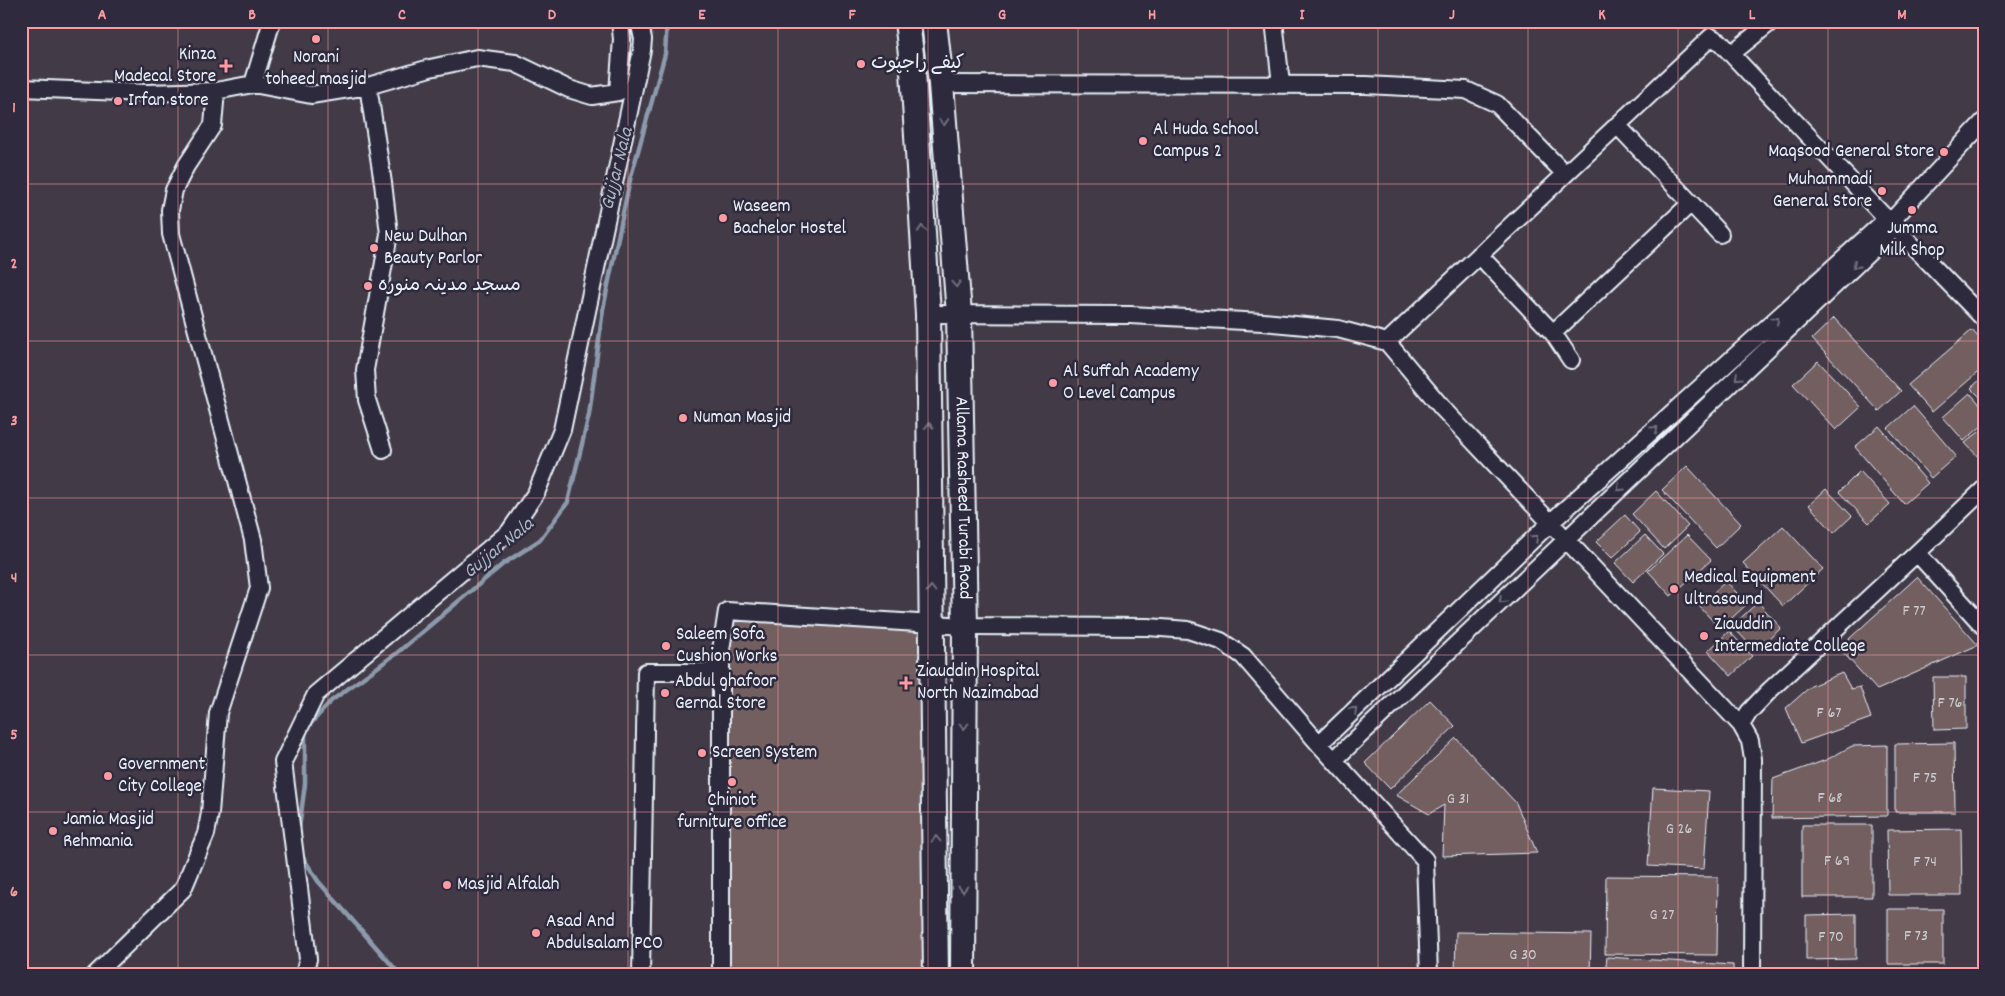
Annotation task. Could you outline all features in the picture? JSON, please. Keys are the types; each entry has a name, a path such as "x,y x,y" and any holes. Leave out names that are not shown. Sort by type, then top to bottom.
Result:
{"main road":[{"path":"907,24 934,22"},
{"name":"Allama Rasheed Turabi Road","path":"934,22 941,84 959,314 965,626 963,975"},
{"name":"Allama Rasheed Turabi Road","path":"907,24 913,72 928,314 936,975"},
{"path":"918,154 946,151"}],"street":[{"path":"253,84 269,37 272,21"},
{"path":"21,88 147,93 216,91 253,84 311,95 368,86 430,68 477,58 515,63 570,89 592,96 618,92 622,39 620,21"},
{"path":"304,975 308,959 283,762 316,694 509,532 536,493 562,430 642,50 643,39 639,21"},
{"path":"1274,21 1281,84"},
{"path":"1731,54 1772,21"},
{"path":"1387,342 1711,36 1720,42 1893,221 1984,319"},
{"path":"941,84 1281,84 1366,85 1466,90 1497,104 1564,174"},
{"path":"368,86 383,183 388,234 366,370 367,400 382,450"},
{"path":"95,975 182,889 196,858 206,834 210,813 218,713 259,588 253,540 171,234 170,210 174,190 186,166 213,125 216,91"},
{"path":"1334,760 1566,540 1893,221 1984,121"},
{"path":"1617,125 1720,234"},
{"path":"1553,333 1691,203"},
{"path":"1318,744 1550,523 1893,221"},
{"path":"1479,255 1553,333 1571,360"},
{"path":"928,314 1130,315 1263,322 1338,329 1387,342 1443,409 1741,725 1750,741 1753,759 1752,975"},
{"path":"1741,725 1749,712 1770,690 1984,489"},
{"path":"1918,553 1984,627"},
{"path":"721,975 721,672 727,611 965,626 1148,627 1188,630 1221,640 1243,656 1318,744 1425,860 1429,975"},
{"path":"641,975 646,672 721,672"}],"building":[{"path":"1834,318 1901,391 1879,411 1812,339"},
{"path":"1972,330 1984,344 1984,367 1932,412 1908,385"},
{"path":"1818,361 1861,407 1836,430 1793,384"},
{"path":"1984,376 1984,401 1971,388"},
{"path":"1970,393 1984,409 1984,424 1964,441 1943,417"},
{"path":"1913,406 1956,456 1931,478 1888,428"},
{"path":"1879,426 1928,483 1904,504 1855,447"},
{"path":"1984,428 1984,461 1983,462 1965,443"},
{"path":"1687,466 1741,524 1716,548 1662,490"},
{"path":"1860,471 1890,504 1869,523 1839,492"},
{"path":"1826,489 1852,516 1834,533 1809,505"},
{"path":"1656,491 1688,526 1664,549 1632,514"},
{"path":"1625,515 1640,532 1612,558 1596,542"},
{"path":"1783,526 1823,569 1783,606 1743,563"},
{"path":"1645,535 1663,554 1633,582 1615,563"},
{"path":"1687,535 1711,560 1671,596 1648,571"},
{"path":"1917,577 1978,645 1877,690 1839,648"},
{"path":"1726,581 1747,604 1720,629 1699,606"},
{"path":"1758,602 1781,628 1756,651 1732,626"},
{"path":"728,612 928,628 934,975 722,975"},
{"path":"1729,631 1752,656 1731,676 1708,651"},
{"path":"1842,673 1851,689 1860,687 1871,718 1801,743 1786,708 1811,686"},
{"path":"1933,677 1966,677 1966,729 1934,730"},
{"path":"1430,700 1455,726 1390,789 1365,763"},
{"path":"1456,738 1516,803 1537,853 1442,856 1444,805 1429,814 1396,795"},
{"path":"1954,743 1955,812 1895,812 1895,744"},
{"path":"1887,745 1887,816 1772,818 1773,779 1826,760 1852,746"},
{"path":"1653,788 1709,791 1704,869 1648,866"},
{"path":"1802,825 1872,825 1872,897 1802,897"},
{"path":"1961,829 1962,895 1888,895 1887,830"},
{"path":"1606,876 1718,877 1717,955 1605,954"},
{"path":"1888,909 1943,909 1943,964 1888,964"},
{"path":"1856,914 1856,959 1806,960 1806,915"},
{"path":"1456,932 1591,934 1590,975 1455,975"},
{"path":"1607,957 1733,965 1733,975 1605,975"}],"waterway":[{"name":"Gujjar Nala","path":"299,829 305,784 305,730 331,701 397,653 503,564 540,540 568,502 589,415 603,309 630,180 665,54 667,21"},
{"name":"Gujjar Nala","path":"300,853 318,881 397,971 397,975"}],"place":[{"name":"Norani toheed masjid","path":"316,39"},
{"name":"کیفے راجپوت","path":"861,64"},
{"name":"Kinza Madecal Store","path":"226,66"},
{"name":"Irfan store","path":"118,101"},
{"name":"Al Huda School Campus 2","path":"1143,141"},
{"name":"Maqsood General Store","path":"1944,152"},
{"name":"Muhammadi General Store","path":"1882,191"},
{"name":"Jumma Milk Shop","path":"1912,210"},
{"name":"Waseem Bachelor Hostel","path":"723,218"},
{"name":"New Dulhan Beauty Parlor","path":"374,248"},
{"name":"مسجد مدینہ منورہ","path":"368,286"},
{"name":"Al Suffah Academy O Level Campus","path":"1053,383"},
{"name":"Numan Masjid","path":"683,418"},
{"name":"Medical Equipment Ultrasound","path":"1674,589"},
{"name":"Ziauddin Intermediate College","path":"1704,636"},
{"name":"Saleem Sofa Cushion Works","path":"666,646"},
{"name":"Ziauddin Hospital North Nazimabad","path":"906,683"},
{"name":"Abdul ghafoor Gernal Store","path":"665,693"},
{"name":"Screen System","path":"702,753"},
{"name":"Government City College","path":"108,776"},
{"name":"Chiniot furniture office","path":"732,782"},
{"name":"Jamia Masjid Rehmania","path":"53,831"},
{"name":"Masjid Alfalah","path":"447,885"},
{"name":"Asad And Abdulsalam PCO","path":"536,933"}]}
